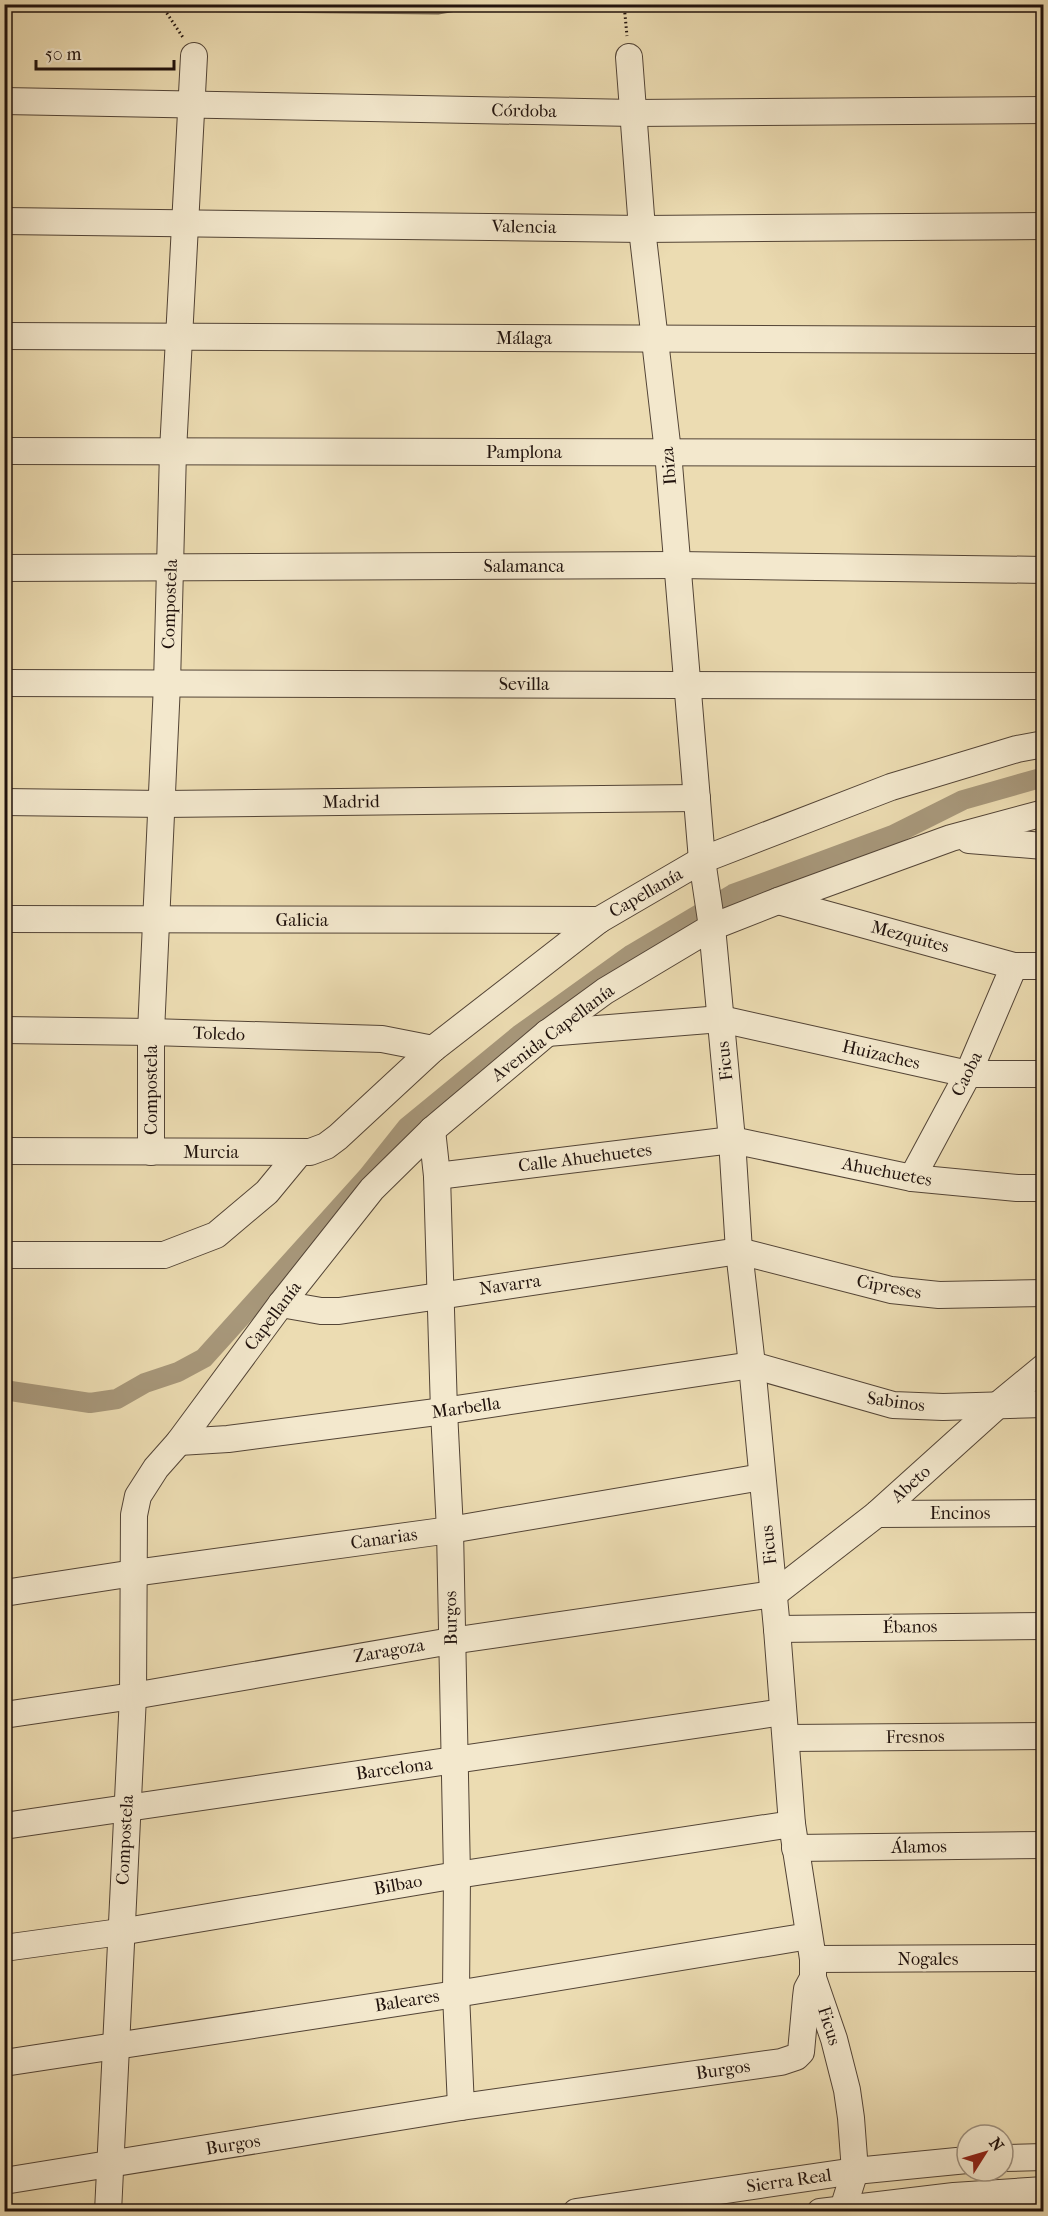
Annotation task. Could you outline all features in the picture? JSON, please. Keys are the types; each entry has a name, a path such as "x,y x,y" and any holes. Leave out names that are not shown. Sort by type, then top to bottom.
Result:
{"street":[{"name":"Compostela","path":"151,1152 151,1032 155,920 163,804 173,451 194,56"},
{"name":"Ibiza","path":"629,57 642,229 668,452 703,868"},
{"name":"Córdoba","path":"4,101 634,113 1044,110"},
{"name":"Valencia","path":"4,221 642,229 1044,226"},
{"name":"Málaga","path":"4,336 1044,340"},
{"name":"Pamplona","path":"4,451 1044,453"},
{"name":"Salamanca","path":"4,568 678,565 1044,570"},
{"name":"Sevilla","path":"4,683 1044,686"},
{"name":"Capellanía","path":"305,1152 326,1146 338,1137 433,1048 599,920 703,868 891,787 1017,749 1044,744"},
{"name":"Madrid","path":"4,802 163,804 697,798"},
{"path":"711,922 778,901 951,838 1044,813"},
{"path":"951,838 1044,846"},
{"name":"Ficus","path":"703,868 711,922 732,1140 739,1251 774,1594 793,1836 812,1958 847,2090 855,2171 835,2210"},
{"name":"Mezquites","path":"778,901 1014,966 1044,966"},
{"name":"Galicia","path":"4,919 599,920"},
{"name":"Avenida Capellanía","path":"432,1130 546,1034 605,990 711,922"},
{"name":"Caoba","path":"912,1178 968,1074 1014,966"},
{"name":"Huizaches","path":"546,1034 720,1018 968,1074 1044,1074"},
{"name":"Toledo","path":"4,1030 382,1039 433,1048"},
{"name":"Capellanía","path":"134,1515 138,1496 156,1468 179,1442 281,1304 372,1189 432,1130"},
{"name":"Burgos","path":"432,1130 437,1176 450,1530 457,1875 456,1994 461,2108"},
{"name":"Calle Ahuehuetes","path":"437,1176 732,1140"},
{"name":"Ahuehuetes","path":"732,1140 912,1178 1017,1188 1044,1188"},
{"name":"Murcia","path":"4,1151 305,1152"},
{"path":"4,1255 164,1255 216,1234 267,1192 305,1152"},
{"name":"Navarra","path":"281,1304 321,1311 339,1311 739,1251"},
{"name":"Cipreses","path":"739,1251 891,1290 916,1294 1044,1293"},
{"name":"Sabinos","path":"752,1365 892,1405 943,1407 1044,1404"},
{"name":"Marbella","path":"179,1442 228,1439 444,1412 752,1365"},
{"name":"Abeto","path":"774,1594 877,1514 999,1404 1044,1367"},
{"name":"Canarias","path":"4,1593 450,1530 762,1477"},
{"name":"Encinos","path":"877,1514 1044,1513"},
{"name":"Compostela","path":"108,2211 133,1696 134,1515"},
{"name":"Zaragoza","path":"4,1715 133,1696 451,1641 774,1594"},
{"name":"Ébanos","path":"777,1629 1044,1626"},
{"name":"Barcelona","path":"4,1826 783,1712"},
{"name":"Fresnos","path":"786,1738 1044,1736"},
{"name":"Álamos","path":"793,1836 1044,1845"},
{"name":"Bilbao","path":"4,1948 120,1932 457,1875 793,1836"},
{"name":"Burgos","path":"4,2181 461,2108 781,2062 796,2057 801,2052 812,1958"},
{"name":"Nogales","path":"812,1958 1044,1958"},
{"name":"Baleares","path":"4,2063 456,1994 812,1958"},
{"path":"1015,2158 1044,2157"},
{"name":"Sierra Real","path":"576,2211 855,2171 955,2161"},
{"name":"Sierra Real","path":"835,2210 952,2204 1044,2190"}],"path":[{"path":"152,4 165,9 194,56"},
{"path":"624,4 629,57"}],"waterway":[{"path":"4,7 438,12 486,4"},
{"path":"540,4 601,6 606,4"},
{"path":"4,1390 90,1403 117,1399 145,1383 178,1372 204,1358 368,1176 407,1127 519,1035 632,954 733,894 893,835 963,800 1044,777"}]}
